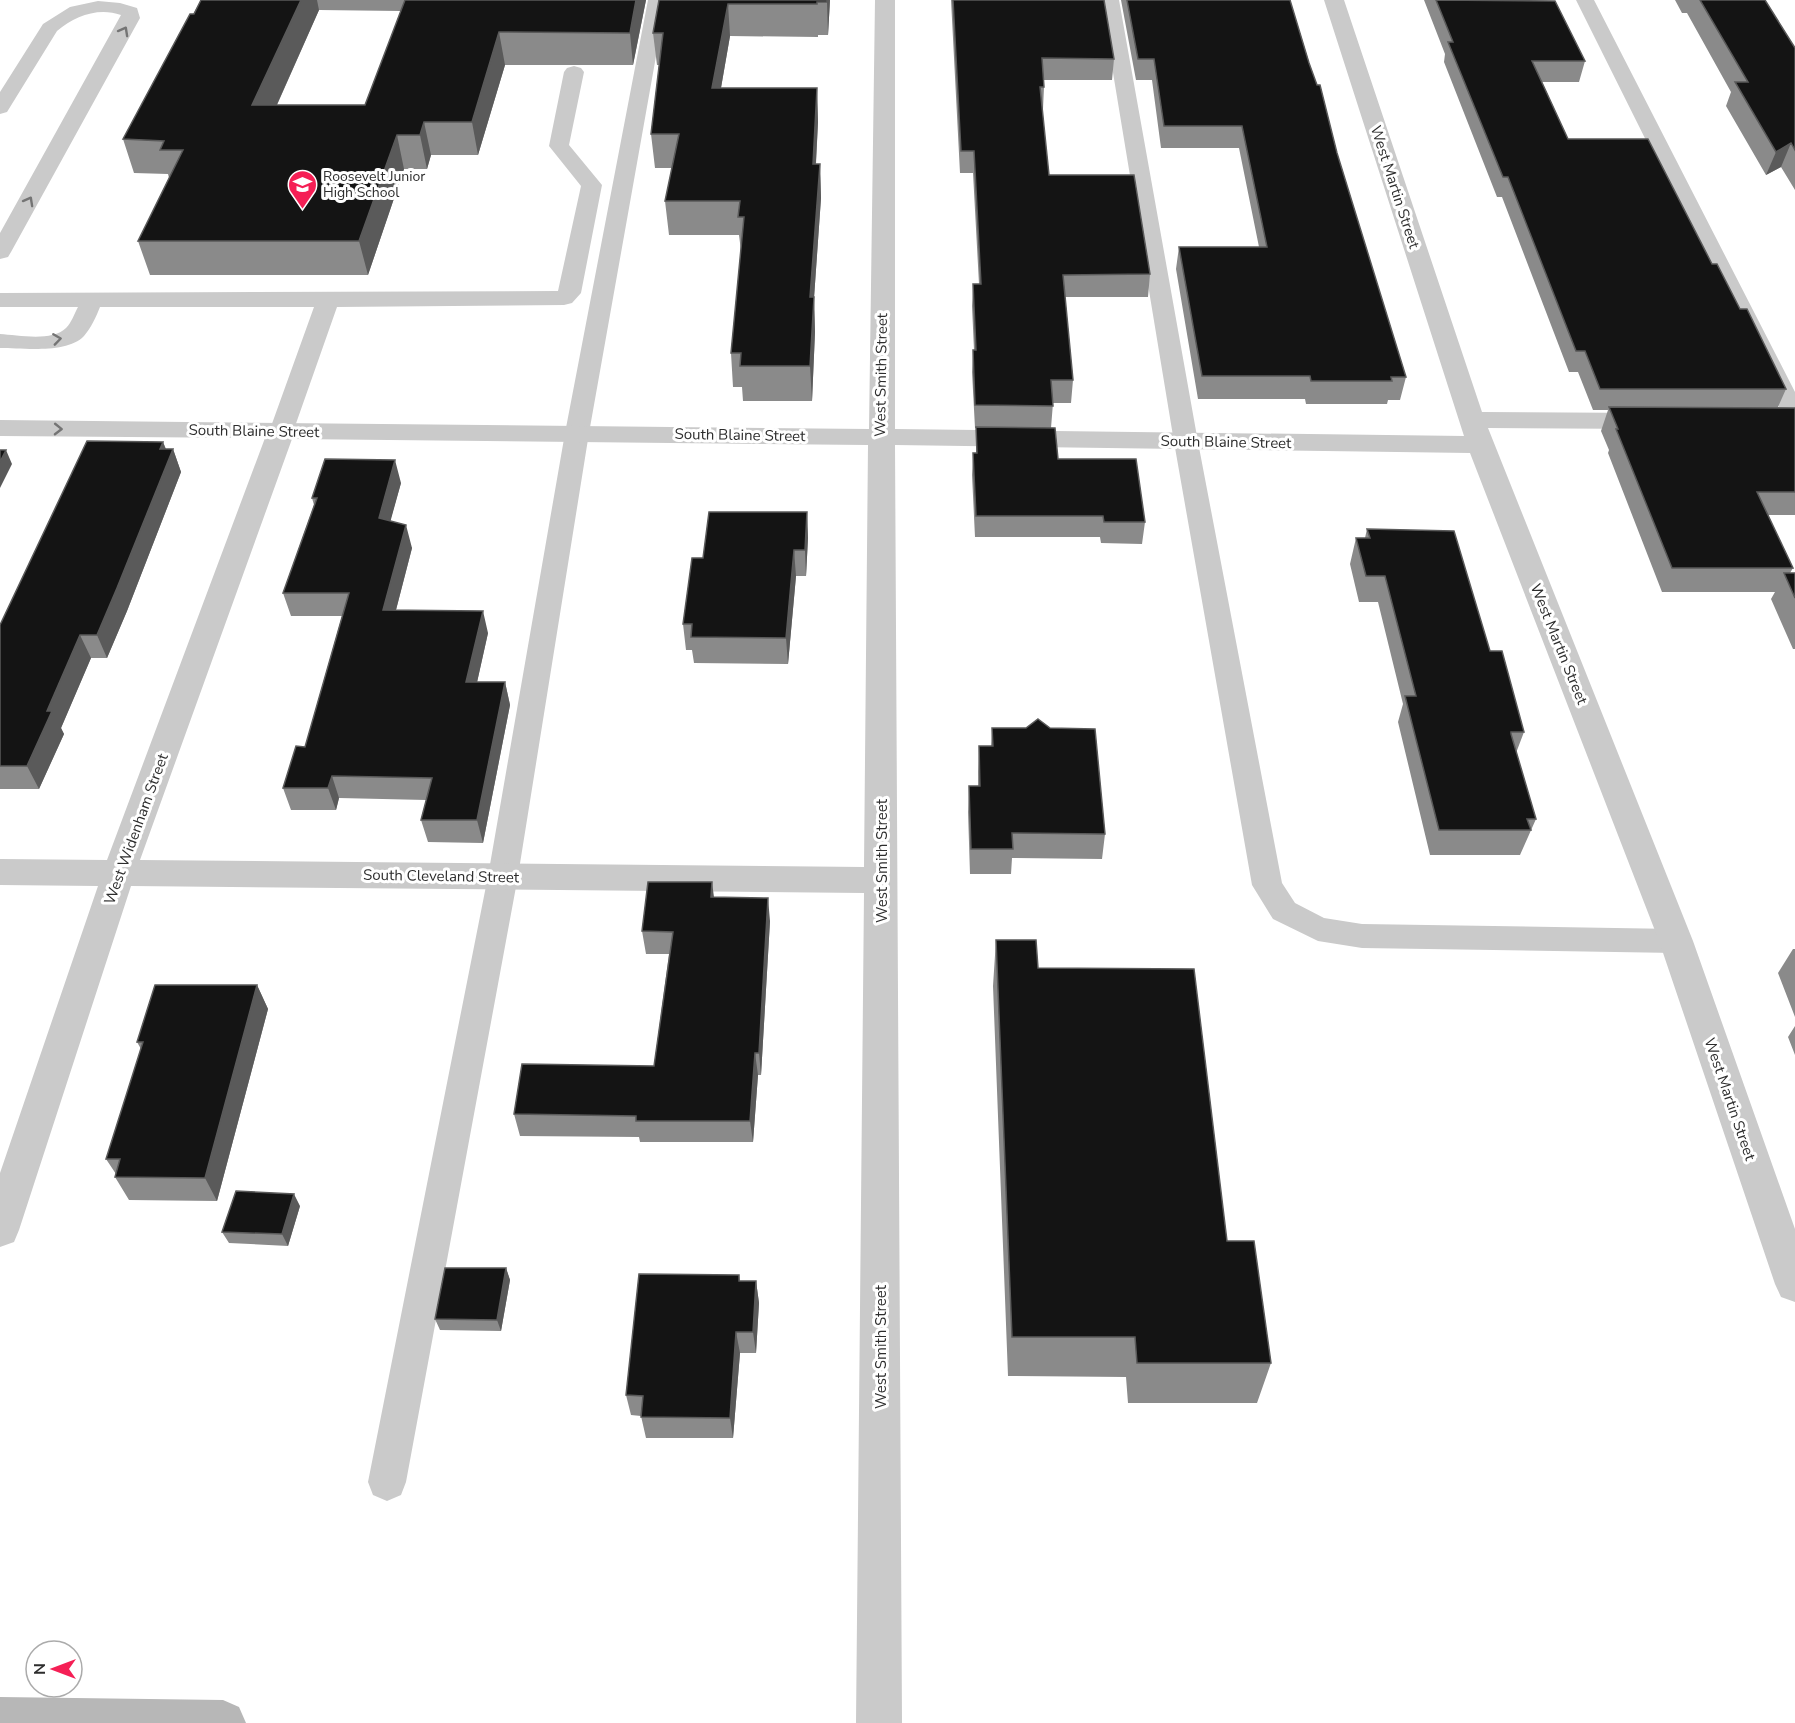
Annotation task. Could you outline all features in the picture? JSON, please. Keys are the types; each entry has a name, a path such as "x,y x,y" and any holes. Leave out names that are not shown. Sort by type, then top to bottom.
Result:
{"main road":[{"path":"0,1720 223,1723"}],"street":[{"name":"West Smith Street","path":"879,1723 882,880 880,437 885,0"},
{"name":"West Martin Street","path":"1334,0 1476,432 1676,941 1795,1284"},
{"name":"South Blaine Street","path":"0,428 577,433 1186,442 1476,432 1675,421"},
{"name":"West Widenham Street","path":"0,1230 119,873 281,432"},
{"name":"South Cleveland Street","path":"0,872 882,880"}],"lane":[{"path":"387,1482 503,876 577,433 657,0"},
{"path":"1110,0 1186,442 1267,885 1284,911 1318,929 1362,936 1676,941"},
{"path":"1585,0 1787,419"},
{"path":"0,108 50,28 58,20 84,8 113,7 130,12 131,18 0,252"},
{"path":"0,300 564,298 570,293 592,185 559,146 574,72"},
{"path":"0,341 55,341 67,338 76,331 92,300"},
{"path":"281,432 328,300"}],"building":[{"path":"201,0 301,0 252,105 365,105 405,0 636,0 630,33 499,32 472,122 424,122 420,135 397,135 359,241 138,241 183,150 160,150 164,141 123,139 190,14 194,14"},
{"path":"659,0 827,0 827,2 817,2 817,4 728,4 712,88 817,88 813,164 820,164 810,297 814,297 810,366 740,366 741,353 731,353 744,217 738,217 740,201 665,201 679,134 651,134 663,33 653,33"},
{"path":"953,0 1104,0 1114,59 1042,58 1044,87 1040,87 1049,175 1134,175 1150,274 1063,275 1073,380 1051,380 1053,406 975,405 973,350 976,350 973,284 981,284 974,151 961,151"},
{"path":"1127,0 1290,0 1309,63 1317,85 1320,85 1337,153 1406,377 1391,377 1392,381 1311,381 1310,376 1202,376 1179,247 1267,247 1242,126 1164,126 1154,59 1138,59"},
{"path":"1436,0 1555,1 1585,61 1532,61 1568,139 1648,139 1712,264 1717,264 1740,309 1747,309 1786,389 1600,389 1585,351 1576,351 1508,177 1503,177 1448,42 1453,42"},
{"path":"1700,0 1765,0 1795,48 1795,150 1791,143 1776,152 1735,82 1748,82"},
{"path":"1609,407 1795,408 1795,492 1757,492 1793,568 1672,568"},
{"path":"976,427 1055,428 1058,459 1136,459 1145,522 1104,522 1103,516 976,516 973,453 977,453"},
{"path":"87,441 163,442 160,449 173,449 97,635 80,635 47,711 52,711 27,766 0,766 0,625"},
{"path":"0,450 6,450 0,462"},
{"path":"325,459 395,460 379,518 406,525 383,610 483,611 466,682 505,682 477,820 421,820 432,778 332,776 328,788 283,788 296,746 305,747 349,593 283,593 317,498 312,498"},
{"path":"709,512 807,512 805,550 794,550 786,638 691,637 692,624 683,624 692,558 703,558"},
{"path":"1367,529 1454,531 1490,651 1502,651 1524,732 1511,732 1511,734 1536,819 1527,819 1531,830 1439,830 1405,696 1416,696 1385,576 1366,576 1356,538 1370,538"},
{"path":"1784,573 1795,573 1795,598"},
{"path":"1038,719 1050,728 1095,729 1105,834 1012,833 1013,849 971,849 969,786 980,786 979,746 993,746 992,728 1026,728"},
{"path":"648,882 712,882 711,897 768,898 759,1053 755,1053 750,1121 636,1121 636,1116 514,1114 522,1064 654,1066 673,932 642,931"},
{"path":"996,940 1036,940 1038,968 1194,969 1227,1241 1254,1241 1271,1363 1137,1363 1135,1337 1012,1337"},
{"path":"155,985 257,985 205,1178 115,1177 120,1159 106,1159 143,1042 137,1042"},
{"path":"236,1191 294,1194 282,1234 222,1232"},
{"path":"445,1268 506,1268 497,1320 435,1319"},
{"path":"639,1274 739,1275 739,1281 756,1281 753,1332 736,1332 730,1418 641,1417 643,1396 626,1395"}],"place":[{"name":"Roosevelt Junior High School","path":"302,210"}]}
